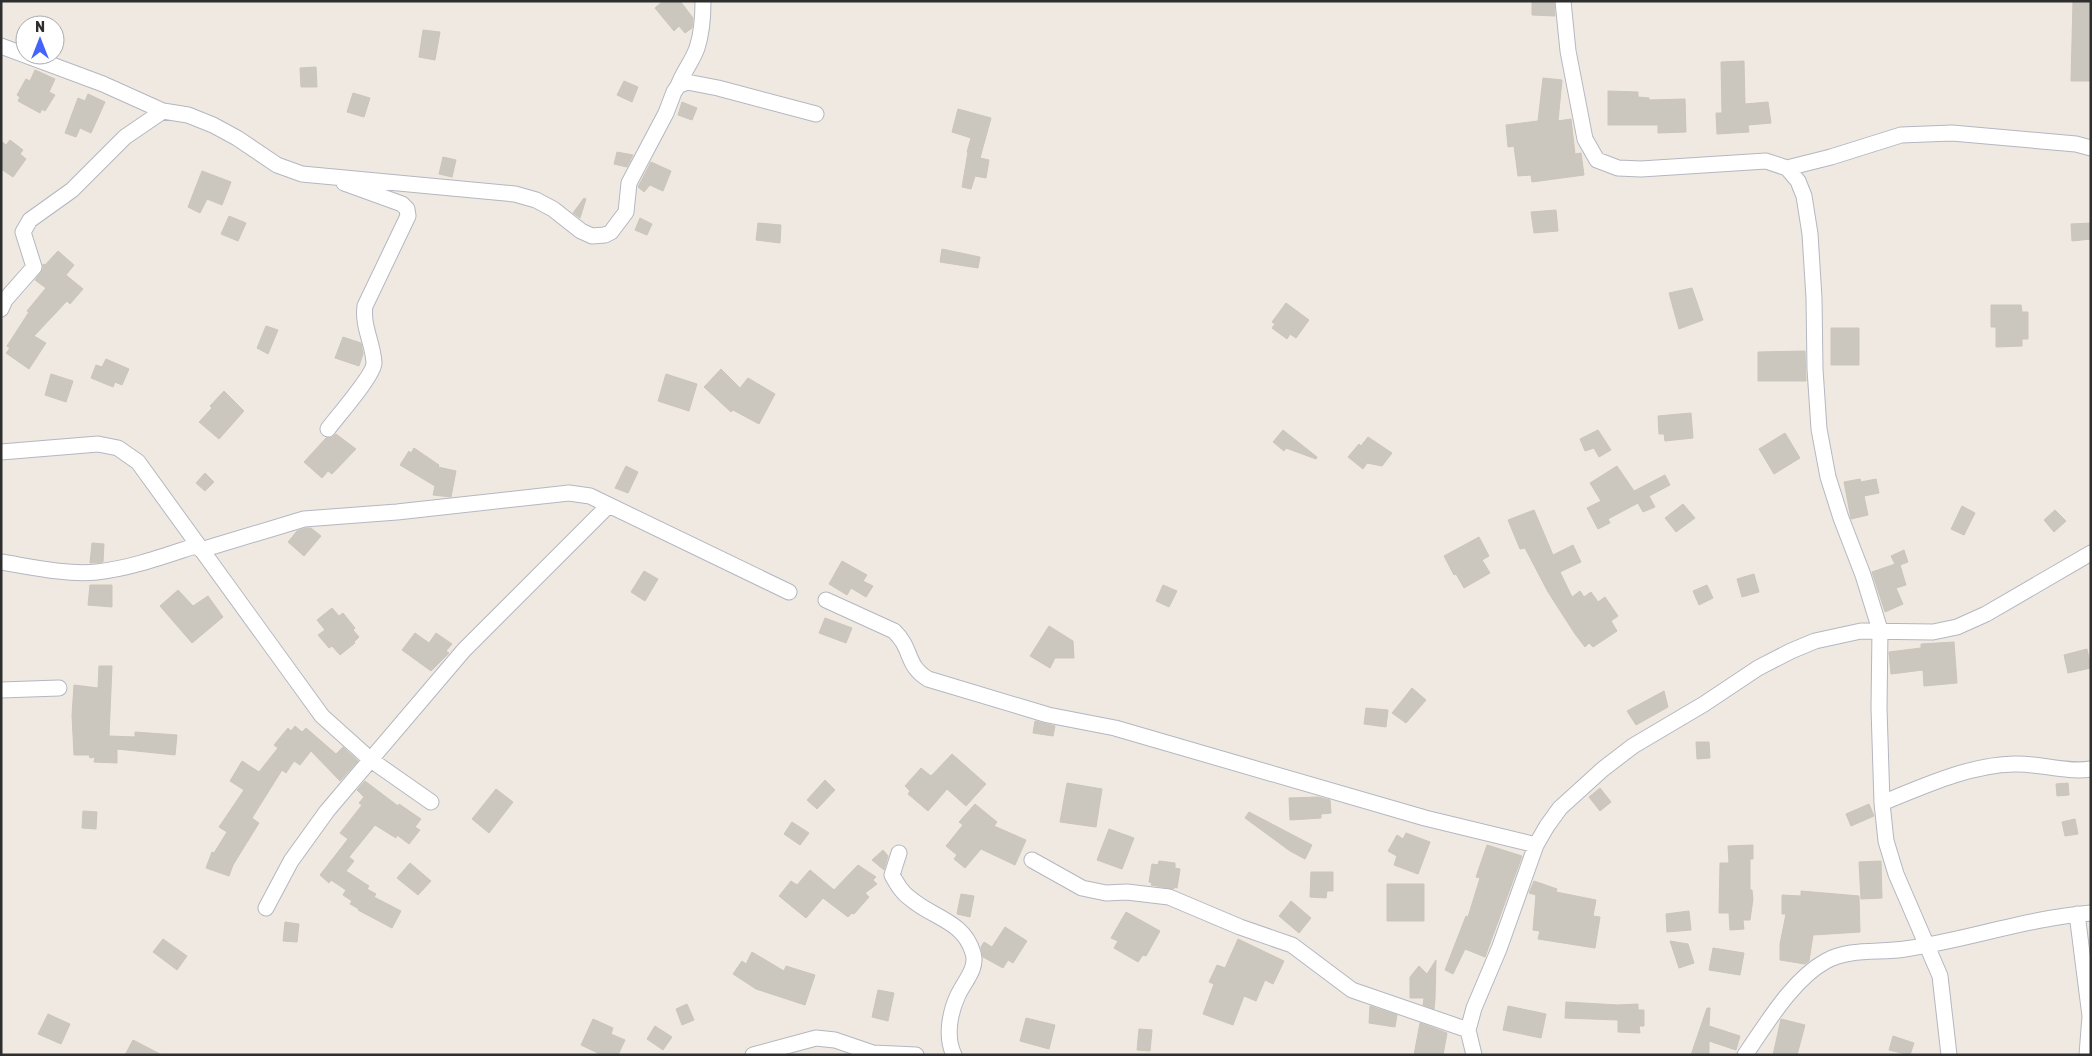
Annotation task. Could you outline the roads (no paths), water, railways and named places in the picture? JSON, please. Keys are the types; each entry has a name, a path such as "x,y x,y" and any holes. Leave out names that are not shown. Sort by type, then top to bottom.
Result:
{"street":[{"path":"1,46 103,84 163,111 188,115 213,124 277,165 302,174 399,181 515,194 536,200 553,209 581,231 592,236 604,236 611,232 626,212 629,183 697,47 702,25 703,1"},
{"path":"1563,1 1568,51 1585,138 1597,160 1618,168 1641,169 1766,161 1786,168 1798,181 1804,196 1810,234 1814,298 1814,369 1819,429 1828,477 1841,518 1863,575 1880,630 1879,708 1882,803 1886,842 1896,874 1940,976 1949,1055"},
{"path":"678,86 688,82 718,88 816,114"},
{"path":"1,309 5,300 34,267 22,232 30,220 72,190 125,137 163,111"},
{"path":"1786,168 1831,157 1901,135 1952,133 2076,144 2091,148"},
{"path":"326,176 402,204 407,209 408,216 365,306 363,317 374,364 369,376 328,429"},
{"path":"1,452 98,444 118,448 138,462 322,716 371,760 431,802"},
{"path":"1,562 76,572 96,572 138,566 304,519 397,512 569,493 590,496 608,506 660,528 789,592"},
{"path":"266,908 292,861 317,825 464,650 608,506"},
{"path":"1474,1055 1468,1030 1474,1008 1499,949 1536,845 1551,820 1576,792 1633,746 1704,704 1758,668 1791,651 1815,641 1839,635 1880,630 1908,633 1933,632 1957,627 1986,614 2091,553"},
{"path":"826,600 894,631 903,639 912,665 918,673 928,679 1048,715 1116,728 1425,818 1536,845"},
{"path":"1,690 59,688"},
{"path":"1882,803 1936,782 1986,767 2015,764 2038,765 2066,770 2091,769"},
{"path":"899,852 892,875 900,889 911,899 958,927 966,936 974,954 975,963 958,996 952,1013 950,1042 954,1055"},
{"path":"1032,860 1082,888 1106,893 1127,892 1169,898 1240,927 1292,945 1352,990 1468,1030"},
{"path":"1745,1055 1770,1019 1803,978 1827,960 1853,953 1903,950 2084,913 2090,1016 2087,1055"},
{"path":"753,1055 816,1038 835,1040 873,1053 916,1055"}]}
